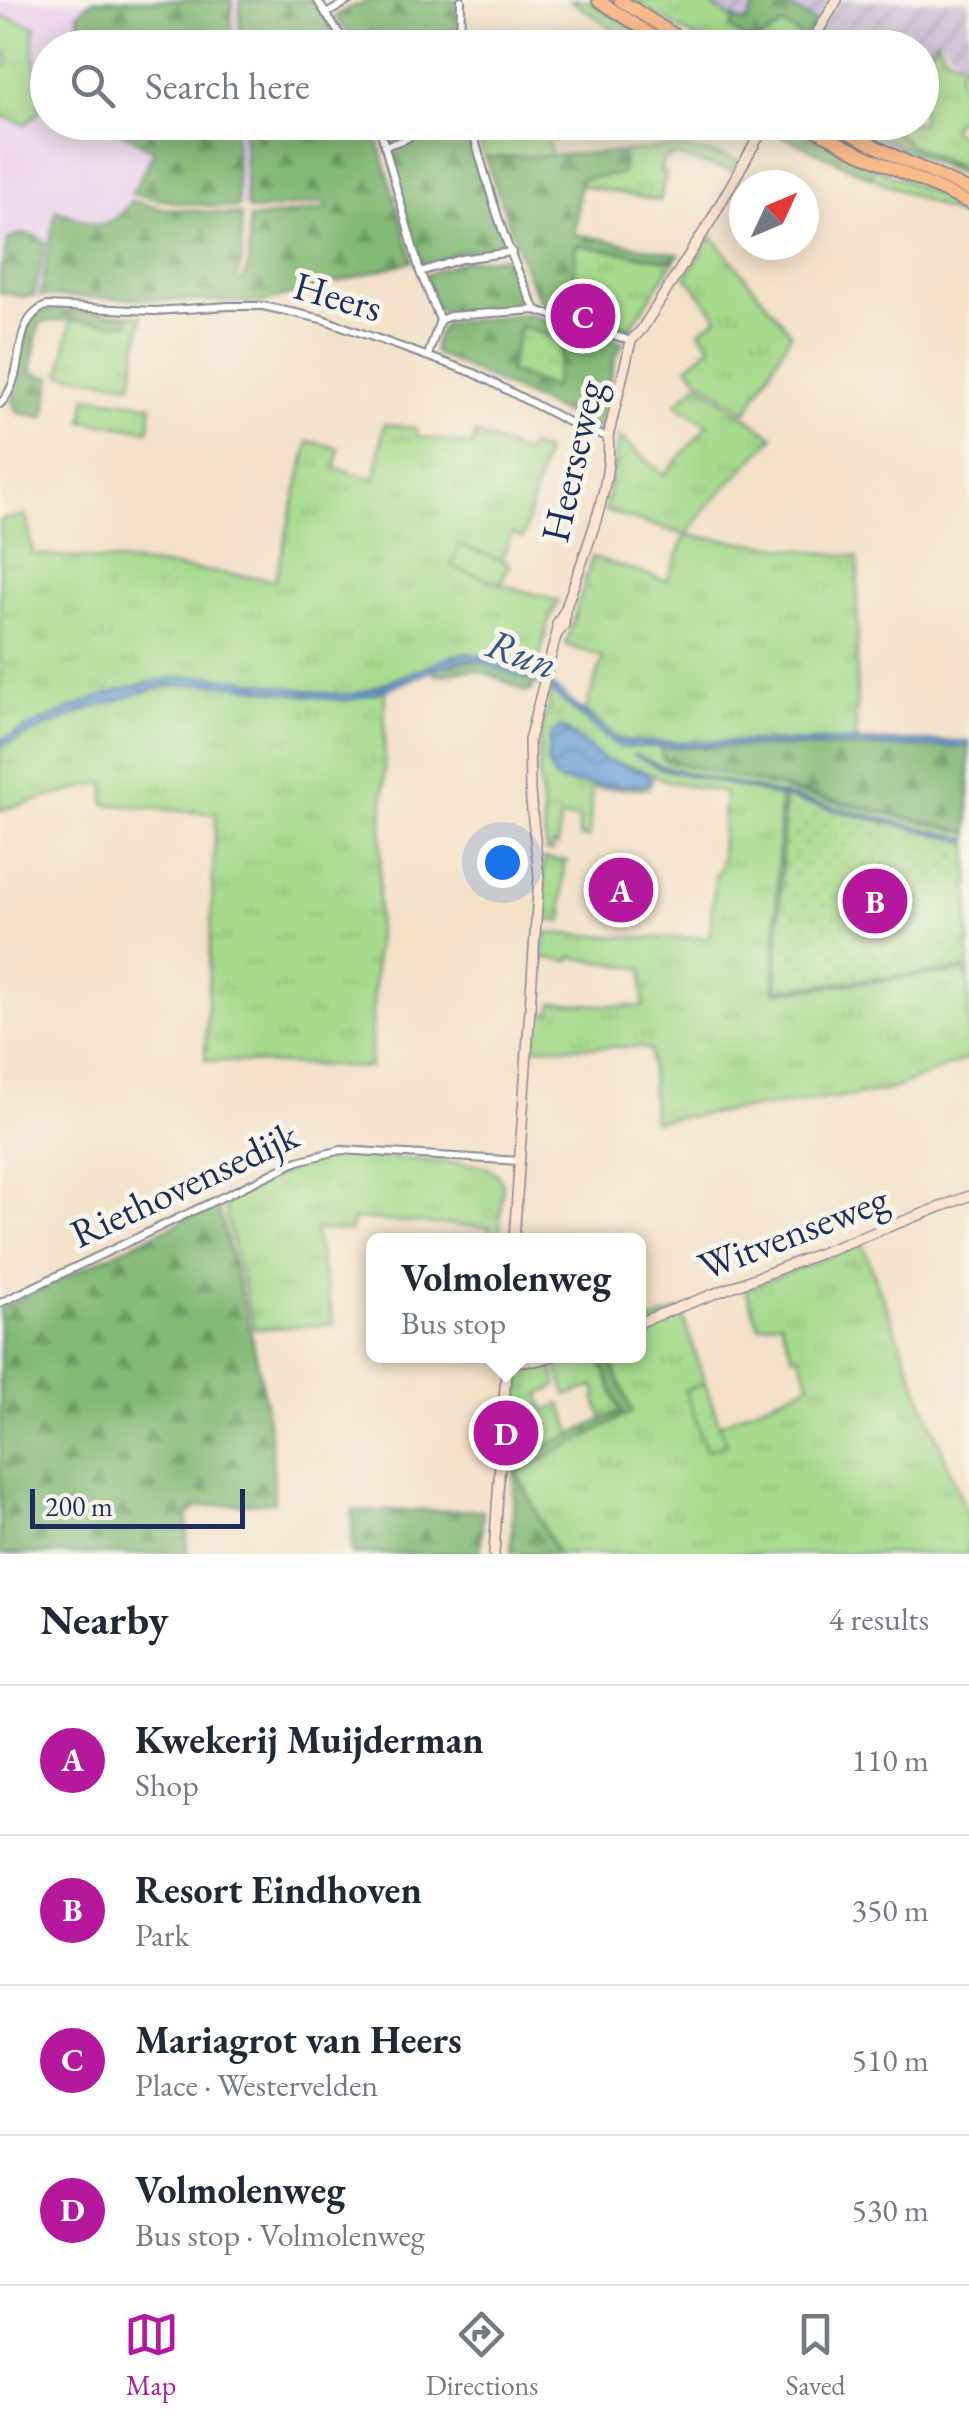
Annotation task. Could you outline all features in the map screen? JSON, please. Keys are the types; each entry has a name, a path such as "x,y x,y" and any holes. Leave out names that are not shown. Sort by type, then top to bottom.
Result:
{"highway":[{"path":"598,0 644,30"},
{"path":"620,0 667,30"},
{"path":"834,140 969,202"},
{"path":"864,140 969,190"}],"street":[{"path":"317,0 337,30"},
{"path":"326,14 350,0"},
{"path":"460,30 461,0"},
{"path":"819,30 838,0"},
{"path":"382,140 420,272 440,320 428,355"},
{"path":"384,146 404,140"},
{"path":"475,140 536,310"},
{"name":"Heerseweg","path":"515,1233 538,877 528,758 536,708 598,511 610,449 608,438 631,340 710,222 758,140"},
{"path":"420,272 461,258 512,252"},
{"name":"Heers","path":"0,404 13,388 25,324 37,307 155,312 263,306 322,319 428,355 608,438"},
{"path":"440,320 536,310 631,340"},
{"name":"Riethovensedijk","path":"0,1303 298,1161 325,1152 520,1162"},
{"name":"Witvenseweg","path":"646,1320 969,1196"},
{"path":"494,1554 506,1363"}],"shaded area":[{"path":"0,0 240,0 240,30 30,30 30,140 244,140 246,206 181,203 132,194 120,216 103,225 56,209 40,296 0,292"},
{"path":"670,0 969,0 969,72 939,40 939,30 711,30"}],"green space":[{"path":"93,0 232,0 231,30 81,30 78,14"},
{"path":"240,0 313,0 333,30 240,30"},
{"path":"366,0 457,0 457,30 345,30 335,16"},
{"path":"570,0 587,0 632,30 615,30"},
{"path":"634,0 701,0 734,19 731,29 784,25 792,30 682,30"},
{"path":"759,0 775,0 816,22 811,30 792,30 784,25 776,30 730,29 734,19 746,23"},
{"path":"0,15 36,27 30,30 30,120 25,124 0,116 0,65 6,66 9,59 7,53 0,51"},
{"path":"939,42 944,54 963,63 958,77 965,91 969,90 969,107 951,128 969,144 969,171 904,140 939,140"},
{"path":"135,140 236,140 238,208 132,194 154,151"},
{"path":"244,140 378,140 413,261 261,303 40,296 56,209 97,224 113,220 131,201 162,208 241,215 242,259 237,279 243,282 249,263 249,219 327,208 325,202 255,211 246,206"},
{"path":"387,140 471,140 508,246 460,252 423,266"},
{"path":"479,140 548,140 552,156 485,158"},
{"path":"790,140 821,140 874,167 870,177"},
{"path":"883,140 904,140 969,171 969,178"},
{"path":"679,147 739,160 729,170 671,155 670,159 664,157 660,171 666,173 660,201 579,185 581,178 622,174 624,152"},
{"path":"624,152 622,174 580,179 575,234 679,254 674,261 576,245 573,309 631,327 627,334 543,308 485,158"},
{"path":"874,167 969,210 969,220 870,177"},
{"path":"20,234 36,236 46,243 34,296 0,292 0,272 9,239"},
{"path":"712,236 791,333 747,412 702,381 688,366 711,346 700,331 718,317 686,276"},
{"path":"575,244 674,261 631,327 573,310"},
{"path":"510,257 527,304 444,313 436,309 425,275 465,260"},
{"path":"44,311 130,315 129,324 42,322 31,373 52,377 45,417 19,413 12,401 30,319"},
{"path":"527,314 623,342 614,361 599,430 434,353 437,337 446,323","holes":["520,326 564,341 553,388 509,371"]},
{"path":"130,315 142,316 132,384 61,374 71,320 128,324"},
{"path":"520,326 564,341 553,388 508,371"},
{"path":"698,383 774,437 705,509 687,535 858,557 856,741 630,742 615,737 585,711 603,657 566,645 592,557 667,581 686,535 605,511 619,436 664,475 708,425 676,404"},
{"path":"87,396 152,405 149,430 83,421"},
{"path":"384,424 417,429 417,436 472,446 475,434 525,454 529,447 545,452 523,538 512,533 501,561 459,546 452,566 558,601 548,623 535,677 493,659 452,656 348,695 192,676 106,695 0,741 0,520 26,515 33,554 275,580 309,441 339,448 335,468 375,479"},
{"path":"459,545 509,563 501,584 451,566"},
{"path":"460,661 482,662 533,682 532,690 526,692 476,671 435,675 433,670"},
{"path":"209,682 346,701 385,690 370,1068 205,1060 216,814 105,804 105,782 0,810 0,747 127,696"},
{"path":"551,691 619,747 660,747 664,760 969,832 969,839 657,766 780,796 775,992 964,971 969,983 969,1058 887,1091 653,1121 650,1050 536,1047 539,1013 551,1013 553,1003 643,1007 643,969 571,957 570,961 543,958 546,933 709,937 716,872 720,872 725,793 667,781 653,774 647,789 592,788 589,838 579,837 579,819 560,818 558,846 546,851 539,774 543,719","holes":["566,729 605,760 649,774 637,786 555,779"]},
{"path":"660,747 969,747 969,832 664,760"},
{"path":"785,791 969,833 969,972 967,969 777,989"},
{"path":"780,796 790,798 969,962 969,983 964,971 774,992"},
{"path":"544,858 567,861 562,921 543,920"},
{"path":"342,1154 481,1165 503,1182 499,1233 490,1233 490,1227 353,1219 351,1231 314,1230 334,1324 254,1329 226,1216 226,1201 305,1162"},
{"path":"217,1204 263,1391 274,1502 196,1507 187,1516 187,1554 0,1554 0,1308"},
{"path":"862,1244 969,1519 969,1554 557,1554 517,1473 631,1412 612,1363 646,1363 646,1323 681,1310 705,1383 685,1390 706,1450 725,1444 719,1424 810,1384 799,1354 793,1356 780,1321 759,1326 745,1289"},
{"path":"551,1363 557,1386 539,1395 545,1410 561,1404 573,1434 520,1459 519,1378"},
{"path":"556,1363 602,1363 621,1411 603,1419 595,1386 566,1394"},
{"path":"602,1363 612,1363 632,1412 517,1473 557,1554 511,1554 517,1423 521,1423 521,1459 620,1411"},
{"path":"705,1383 726,1444 706,1450 685,1390"},
{"path":"483,1510 480,1554 352,1554 352,1511"}],"water":[{"path":"467,653 493,659 550,684 615,737 627,742 969,741 969,747 625,748 614,744 546,687 468,660 346,701 218,683 160,687 92,708 0,747 0,741 78,705 163,680 219,677 348,695"},
{"path":"561,727 605,760 649,773 649,782 603,786 561,782 551,772 548,754 551,734"},
{"path":"633,754 663,767 969,842 659,768"}],"place":[{"name":"Mariagrot van Heers","path":"583,316"},
{"name":"Kwekerij Muijderman","path":"621,890"},
{"name":"Resort Eindhoven","path":"875,901"},
{"name":"Volmolenweg","path":"506,1433"}],"water label":[{"name":"Run","path":"522,653"}]}
